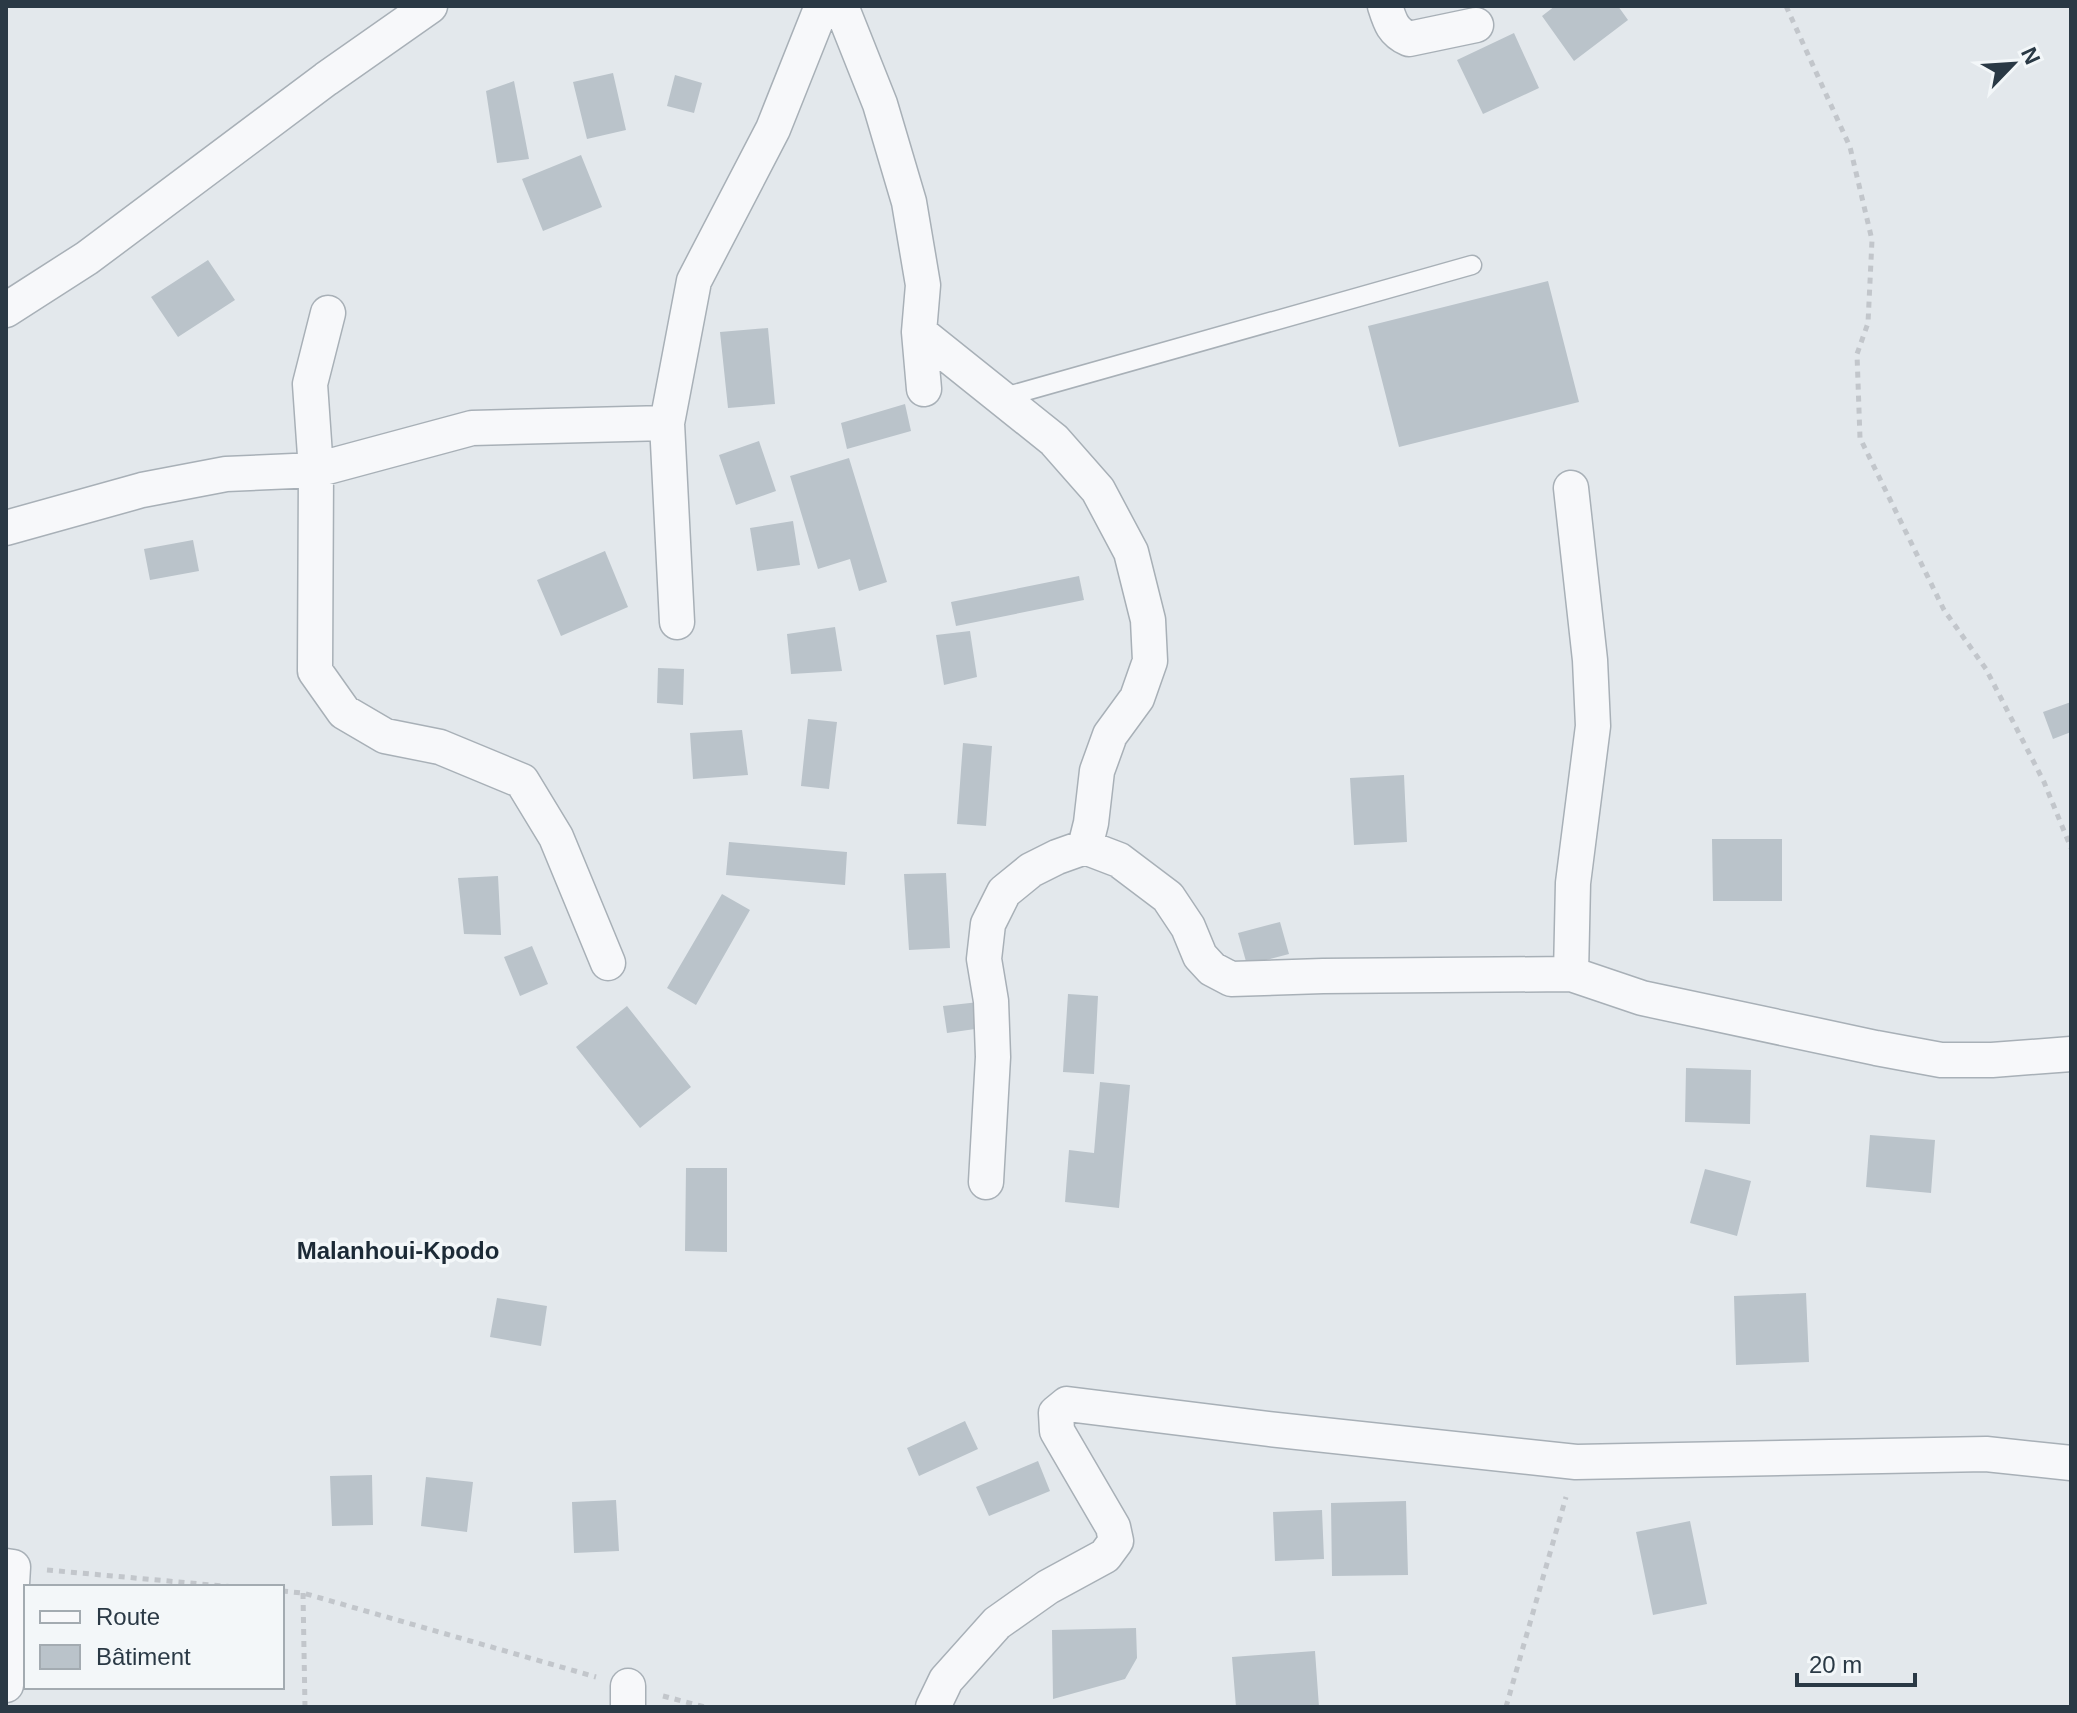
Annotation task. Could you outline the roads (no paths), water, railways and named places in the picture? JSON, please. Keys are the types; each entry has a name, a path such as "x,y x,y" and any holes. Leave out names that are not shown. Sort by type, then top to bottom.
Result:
{"street":[{"path":"6,310 87,258 326,79 430,6"},
{"path":"677,622 667,423 694,281 773,129 822,6"},
{"path":"841,6 880,104 909,202 923,285 919,332 924,389"},
{"path":"1385,6 1391,26 1399,35 1409,39 1457,20"},
{"path":"328,313 310,384 316,470 315,671 344,712 385,736 440,747 522,781 556,837 608,963"},
{"path":"919,332 1054,440 1098,490 1131,552 1148,620 1150,661 1137,698 1110,735 1097,771 1085,847"},
{"path":"6,528 142,490 226,474 316,470 472,428 667,423"},
{"path":"1571,488 1590,660 1593,726 1573,883 1571,974"},
{"path":"986,1182 993,1057 991,1001 984,959 988,924 1004,892 1031,870 1085,847 1119,860 1168,897 1188,927 1200,956 1212,969 1231,979 1571,974 1642,998 1941,1060 2071,1054"},
{"path":"933,1707 946,1680 997,1623 1048,1587 1105,1556 1116,1541 1113,1527 1057,1431 1056,1413 1067,1404 1576,1462 1986,1454 2071,1463"},
{"path":"6,1685 10,1566"}],"lane":[{"path":"1001,398 1472,265"}],"district":[{"name":"Malanhoui-Kpodo","path":"398,1250"}]}
